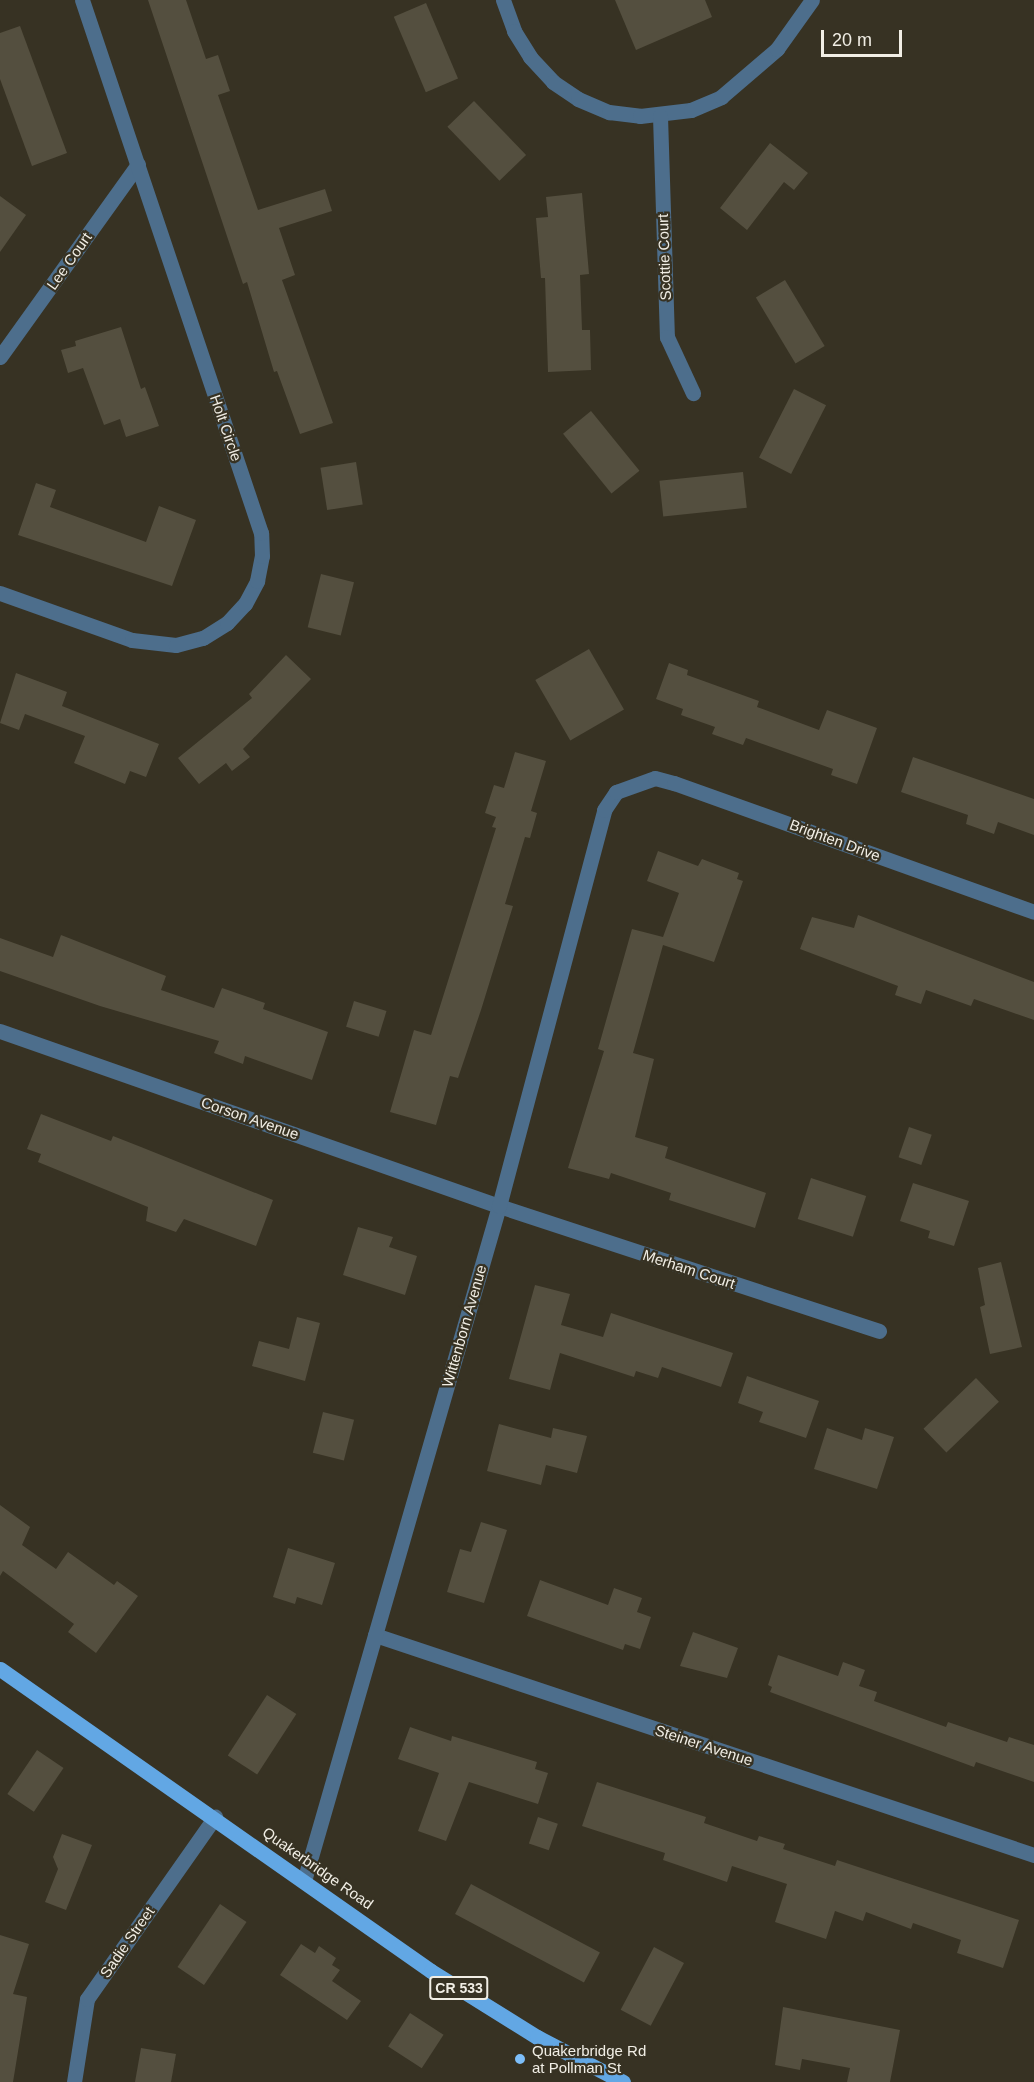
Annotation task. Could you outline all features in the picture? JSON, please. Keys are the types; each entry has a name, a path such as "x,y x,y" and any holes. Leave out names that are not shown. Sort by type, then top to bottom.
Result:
{"main road":[{"name":"Quakerbridge Road","path":"0,1669 215,1817 432,1971 537,2037 617,2081"}],"street":[{"name":"Holt Circle","path":"0,593 132,640 176,645 203,638 227,623 245,604 256,581 262,556 261,533 82,0"},
{"path":"503,0 514,31 530,57 553,82 578,99 609,111 660,116 711,101 746,79 777,49 812,0"},
{"name":"Scottie Court","path":"660,116 667,337 693,393"},
{"name":"Lee Court","path":"0,357 138,164"},
{"name":"Brighten Drive","path":"634,783 656,778 674,783 1034,912"},
{"name":"Wittenborn Avenue","path":"304,1881 499,1206 604,810 616,792 634,783"},
{"name":"Corson Avenue","path":"0,1031 499,1206"},
{"name":"Merham Court","path":"499,1206 879,1331"},
{"name":"Steiner Avenue","path":"375,1635 1034,1855"},
{"name":"Sadie Street","path":"74,2082 87,1999 215,1817"}],"building":[{"path":"148,0 186,0 206,59 218,55 230,91 218,95 258,210 325,189 332,211 279,228 295,275 282,280 333,423 300,434 277,371 274,372 247,282 243,284"},
{"path":"615,0 705,0 712,17 636,50"},
{"path":"426,3 458,78 426,92 394,17"},
{"path":"20,26 67,153 32,166 0,79 0,33"},
{"path":"474,101 526,155 499,181 447,127"},
{"path":"770,143 808,173 794,190 784,182 747,230 720,208"},
{"path":"582,193 589,274 580,275 582,330 590,330 591,370 548,372 545,278 541,278 536,218 548,217 546,197"},
{"path":"0,196 26,215 0,252"},
{"path":"785,280 825,346 796,364 756,298"},
{"path":"121,327 141,389 145,387 159,426 126,437 120,419 104,425 83,368 68,373 61,350 76,346 75,341"},
{"path":"794,389 826,405 791,474 759,458"},
{"path":"591,411 639,471 611,493 563,434"},
{"path":"356,462 363,504 327,510 320,468"},
{"path":"743,472 747,508 663,517 659,481"},
{"path":"36,483 56,490 50,507 146,542 159,506 196,520 172,586 18,535"},
{"path":"321,574 354,582 341,636 308,627"},
{"path":"589,649 624,710 570,741 535,680"},
{"path":"286,655 311,679 243,749 250,757 232,771 226,763 199,784 178,758 252,698 249,694"},
{"path":"669,663 688,670 687,675 759,701 757,707 819,730 827,710 877,728 857,784 831,775 833,769 746,738 743,745 712,734 715,727 681,715 683,709 656,699"},
{"path":"16,673 67,692 62,706 159,744 146,777 130,771 125,784 74,763 85,736 25,714 19,730 0,723"},
{"path":"515,752 546,761 531,811 537,813 530,838 525,837 505,904 513,906 481,1010 458,1078 450,1076 436,1125 390,1112 414,1030 431,1035 496,828 492,827 496,817 485,813 494,785 504,788"},
{"path":"913,757 1034,799 1034,835 998,822 994,834 966,824 968,815 901,792"},
{"path":"658,851 698,866 702,859 739,873 737,879 743,881 714,962 663,945 633,1053 654,1059 635,1137 668,1147 665,1158 766,1193 755,1228 669,1200 671,1193 611,1173 609,1179 568,1168 604,1051 598,1049 632,929 663,937 679,893 647,881"},
{"path":"858,915 1034,982 1034,1020 974,999 971,1006 926,990 921,1004 895,995 898,986 800,949 812,917 854,928"},
{"path":"61,935 166,976 161,990 214,1008 222,988 265,1003 263,1009 328,1032 312,1080 245,1056 243,1064 214,1053 219,1041 100,1006 0,971 0,938 53,957"},
{"path":"354,1001 387,1011 379,1037 346,1027"},
{"path":"41,1114 111,1141 113,1136 273,1200 256,1246 184,1219 176,1232 146,1221 148,1207 38,1162 41,1154 27,1149"},
{"path":"909,1127 932,1135 921,1165 899,1157"},
{"path":"811,1178 866,1196 853,1237 798,1219"},
{"path":"913,1183 969,1201 954,1246 928,1238 930,1231 900,1221"},
{"path":"358,1227 393,1237 389,1247 417,1256 405,1295 343,1275"},
{"path":"1001,1262 1022,1347 990,1354 980,1307 985,1305 978,1268"},
{"path":"535,1285 570,1294 561,1325 603,1337 611,1313 733,1353 721,1387 662,1367 658,1378 636,1371 634,1377 560,1353 550,1390 509,1379"},
{"path":"297,1317 320,1323 305,1381 252,1366 259,1341 289,1349"},
{"path":"747,1376 819,1401 806,1438 759,1422 763,1412 738,1403"},
{"path":"976,1378 999,1402 946,1452 923,1429"},
{"path":"323,1412 354,1420 344,1460 313,1453"},
{"path":"499,1424 551,1438 553,1428 587,1436 577,1473 546,1465 541,1485 487,1471"},
{"path":"827,1428 862,1440 865,1428 894,1437 877,1489 814,1469"},
{"path":"0,1505 30,1527 22,1545 56,1569 68,1552 114,1585 117,1581 138,1596 96,1653 68,1632 74,1624 3,1571 0,1576"},
{"path":"481,1522 507,1530 484,1603 447,1592 460,1549 471,1552"},
{"path":"288,1548 335,1563 322,1605 297,1597 295,1604 273,1597"},
{"path":"540,1580 608,1605 614,1588 642,1598 637,1612 651,1617 640,1649 625,1644 623,1650 527,1616"},
{"path":"693,1632 738,1648 727,1678 680,1666"},
{"path":"778,1655 838,1676 843,1662 865,1670 859,1686 877,1692 874,1701 946,1727 948,1722 1007,1742 1009,1737 1034,1745 1034,1782 976,1762 974,1767 770,1692 772,1687 768,1685"},
{"path":"267,1695 296,1714 257,1774 228,1755"},
{"path":"410,1727 451,1741 452,1736 537,1762 535,1769 548,1773 538,1804 469,1782 446,1841 418,1831 439,1773 398,1759"},
{"path":"37,1750 64,1768 34,1812 7,1794"},
{"path":"597,1782 706,1817 704,1823 757,1841 759,1836 785,1844 783,1849 835,1866 837,1860 1019,1920 1003,1968 957,1953 961,1940 913,1923 911,1929 866,1912 863,1921 835,1911 826,1939 775,1922 787,1884 732,1866 727,1882 663,1860 665,1853 582,1826"},
{"path":"538,1817 558,1824 549,1850 529,1843"},
{"path":"62,1834 92,1845 66,1910 45,1902 58,1869 53,1857"},
{"path":"471,1884 600,1953 584,1983 455,1914"},
{"path":"220,1904 247,1922 204,1985 178,1967"},
{"path":"0,1935 29,1944 13,1994 27,1997 13,2082 0,2082"},
{"path":"301,1944 315,1953 319,1946 336,1958 332,1965 340,1970 332,1981 361,2001 347,2020 280,1975"},
{"path":"654,1947 684,1963 651,2026 621,2010"},
{"path":"783,2007 900,2030 890,2082 847,2082 850,2068 802,2059 800,2070 775,2065"},
{"path":"410,2013 444,2035 422,2068 388,2047"},
{"path":"141,2048 176,2054 171,2082 135,2082"}],"place":[{"name":"Quakerbridge Rd at Pollman St","path":"520,2059"}]}
